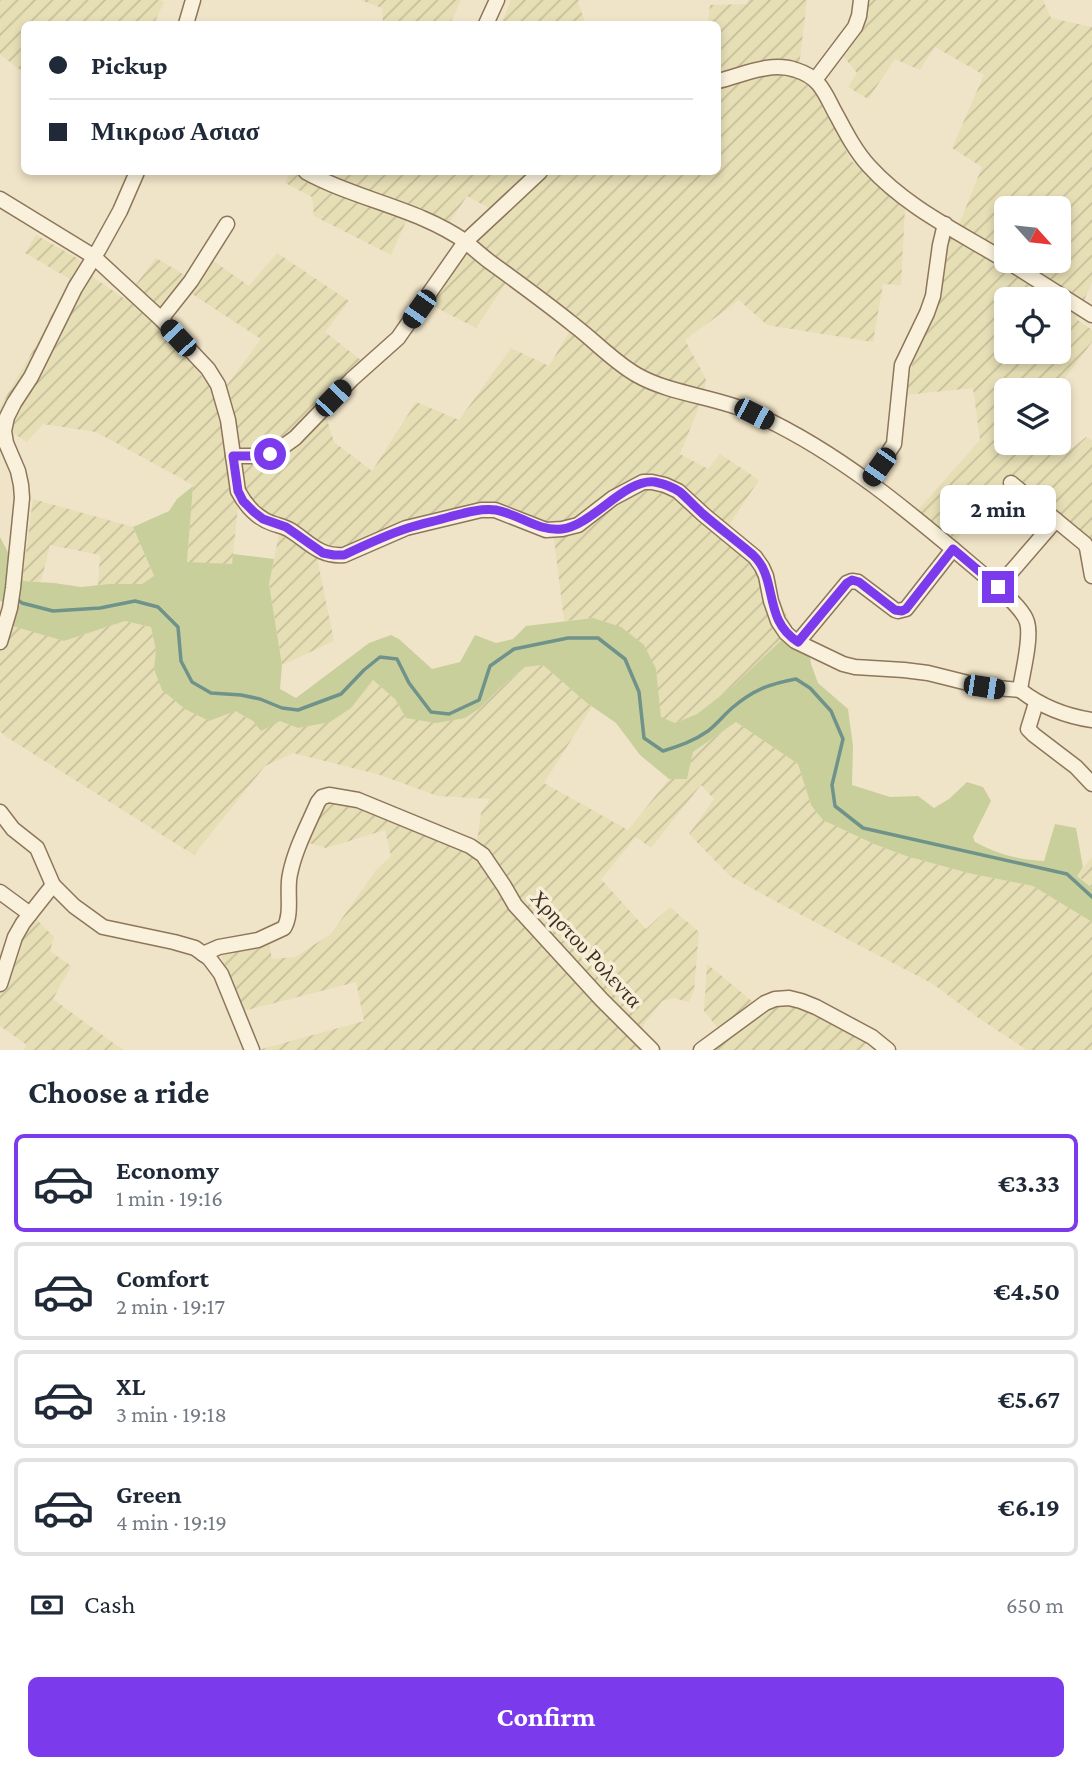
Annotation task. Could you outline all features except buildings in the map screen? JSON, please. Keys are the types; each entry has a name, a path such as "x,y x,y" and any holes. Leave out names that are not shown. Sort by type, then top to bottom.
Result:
{"street":[{"path":"187,21 193,0"},
{"path":"487,21 497,0"},
{"path":"816,80 855,27 861,0"},
{"path":"721,80 774,67 795,69 816,80 825,90 836,114 867,165 905,200 994,254"},
{"path":"0,642 10,608 22,498 21,485 2,430 75,288 120,211 136,175"},
{"path":"312,175 353,194 439,227 465,242 576,326 624,367 649,381 754,414 794,435 869,482 953,549 1015,604 1027,621 1028,637 1020,691"},
{"path":"233,456 270,454 295,438 352,379 398,338 465,242 537,175"},
{"path":"0,199 93,256 161,319 208,369 218,385 228,420 238,491 243,501 263,519 286,527 323,553 344,555 406,528 481,510 495,510 546,530 562,529 578,525 614,498 643,482 652,482 678,491 755,557 766,576 778,621 786,633 798,642 831,659 855,667 928,673 984,687 1020,691 1036,703 1057,712 1092,720"},
{"path":"161,319 191,281 227,224"},
{"path":"869,482 894,444 902,365 933,296 945,224"},
{"path":"1025,273 1092,315"},
{"path":"1011,483 1085,544 1092,576"},
{"path":"998,587 1056,520"},
{"path":"798,642 852,580 859,582 895,610 906,609 953,549"},
{"path":"1036,703 1028,729 1076,767 1092,785"},
{"name":"Χρηστου Ρολεντα","path":"203,954 219,947 258,940 284,928 288,918 289,874 318,802 322,796 330,795 358,800 470,846 483,855 515,905 652,1050"},
{"path":"0,812 13,829 37,849 53,885 74,906 103,927 195,948 209,958 221,974 252,1050"},
{"path":"0,984 6,943 15,937 53,885"},
{"path":"0,892 30,914"},
{"path":"701,1050 765,1003 789,998 816,1007 872,1037 888,1050"}],"shaded area":[{"path":"0,0 164,2 155,21 21,21 21,71 0,55"},
{"path":"360,0 461,0 451,21 383,21 382,8"},
{"path":"511,0 579,0 585,21 502,21"},
{"path":"748,0 807,0 798,75 813,85 823,100 851,161 863,168 905,208 901,285 883,284 873,342 767,325 739,300 685,340 706,379 704,394 680,454 708,469 720,454 759,480 727,528 767,559 776,592 793,629 732,687 697,714 675,723 661,718 656,669 593,618 564,621 554,539 537,520 511,507 478,503 418,519 340,548 322,544 316,553 334,641 282,665 269,583 282,520 253,503 240,487 232,564 187,563 193,485 96,432 43,424 27,442 0,425 0,407 70,279 25,253 36,235 77,258 90,275 125,299 156,258 196,282 212,260 249,286 277,253 349,301 325,332 362,361 324,400 325,413 334,442 372,471 416,402 459,420 511,348 549,366 578,317 515,269 476,328 429,304 496,212 467,196 449,223 412,208 391,255 314,216 312,197 285,183 289,175 721,175 721,21 708,21 710,5 747,4","holes":["183,288 261,339 227,385 212,390 191,361 154,323"]},
{"path":"868,0 1043,0 1051,18 1092,27 1092,282 1076,319 1092,330 1092,342 1065,378 994,378 994,455 1071,455 1071,449 1086,437 1092,440 1092,547 1082,535 1008,476 954,543 918,510 980,440 973,388 905,395 915,353 933,320 948,241 960,222 982,167 952,148 984,75 935,47 920,70 895,59 868,99 848,87 857,73 844,57 863,29"},
{"path":"33,499 133,527 154,577 142,584 98,585 100,555 50,545 41,582 22,581"},
{"path":"125,621 151,627 156,650 154,669 253,721 280,721 298,728 364,690 373,680 395,699 406,718 480,708 525,667 543,665 592,707 544,783 628,830 669,779 687,779 693,752 736,722 798,764 811,805 824,820 906,856 968,873 1033,886 1092,922 1092,1050 1027,1050 933,984 730,876 689,834 714,799 701,785 651,848 636,837 601,879 646,929 670,907 699,932 694,990 689,1002 674,998 662,1001 645,1023 636,1041 644,1050 258,1050 364,1021 356,982 243,1011 220,953 269,941 272,959 295,957 331,934 376,870 391,856 385,830 326,848 306,842 321,801 359,809 469,853 477,841 481,813 490,799 438,796 377,774 293,753 265,766 194,855 0,731 2,623 64,641"},
{"path":"1092,857 1092,888 1077,875"},
{"path":"35,918 54,937 50,951 71,966 53,999 123,1050 23,1050 27,1045 0,1026 0,991 7,984 22,939"},
{"path":"707,964 761,1006 789,998 872,1037 860,1050 701,1050 723,1034 704,1011"}],"green space":[{"path":"193,486 187,562 232,564 233,554 274,559 269,584 282,665 280,689 296,698 369,643 391,635 432,669 460,662 475,635 496,643 513,639 526,626 593,618 621,627 644,645 656,669 661,717 675,723 697,714 732,687 793,629 808,639 811,664 818,683 848,709 853,746 852,785 890,797 918,796 934,808 949,799 967,782 983,787 991,801 973,837 975,842 1017,858 1044,861 1055,824 1076,828 1083,867 1077,876 1092,888 1092,922 1033,886 968,873 906,856 823,820 811,805 798,764 736,722 693,752 687,779 669,779 640,755 616,723 587,703 543,665 525,667 465,718 436,723 406,718 395,699 373,680 351,708 330,722 298,728 280,721 261,731 253,721 235,711 209,721 185,709 162,690 154,669 156,650 151,627 125,621 64,641 2,623 4,602 0,601 0,537 23,581 81,587 142,584 154,576 133,527 169,511 177,499"}],"waterway":[{"path":"17,599 22,603 53,611 100,608 135,601 158,607 178,627 181,661 192,682 211,693 241,695 282,708 298,710 341,694 380,657 397,659 409,683 431,712 449,714 479,700 490,666 514,649 568,638 598,638 625,659 639,692 644,738 663,751 703,735 754,692 796,679 810,688 831,711 843,739 832,785 835,806 863,828 1067,874 1092,897"}],"route":[{"path":"270,454 233,456 238,491 243,501 263,519 286,527 323,553 334,555 344,555 406,528 481,510 495,510 546,530 562,529 578,525 614,498 643,482 665,485 678,491 755,557 766,576 778,621 786,633 798,642 852,580 859,582 895,610 906,609 953,549 998,587"}]}
